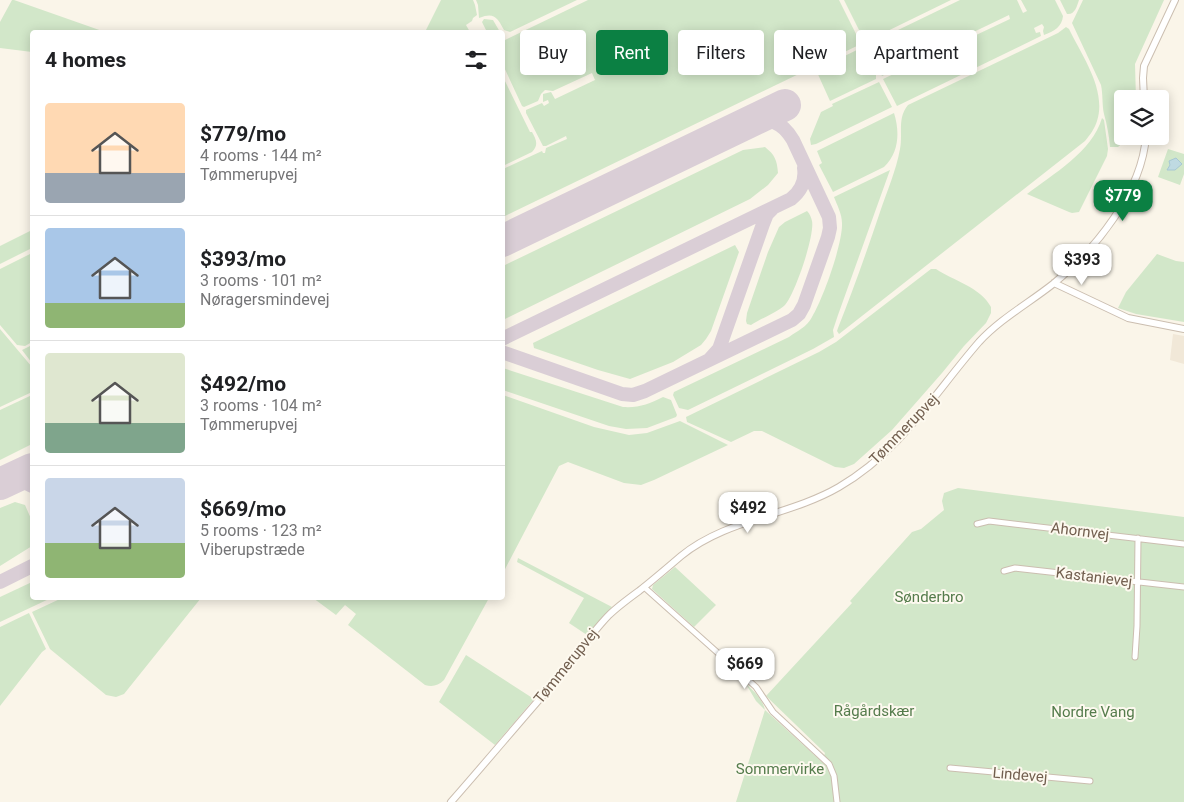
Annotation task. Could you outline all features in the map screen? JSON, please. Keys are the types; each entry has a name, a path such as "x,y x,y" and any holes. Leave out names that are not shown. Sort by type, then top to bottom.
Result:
{"street":[{"path":"1144,90 1144,66 1175,0"},
{"name":"Tømmerupvej","path":"451,802 560,675 599,626 684,554 701,542 724,531 838,488 877,461 929,406 980,341 991,330 1054,283 1092,246 1128,196 1142,161 1145,145"},
{"path":"1054,283 1128,318 1184,329"},
{"name":"Ahornvej","path":"977,524 989,521 1184,544"},
{"path":"1134,657 1138,538"},
{"name":"Kastanievej","path":"1004,571 1015,568 1184,588"},
{"path":"644,587 756,687 772,712 829,764 834,776 837,802"},
{"name":"Lindevej","path":"950,768 1090,781"}],"shaded area":[{"path":"1173,334 1184,336 1184,364 1170,360"}],"green space":[{"path":"12,0 14,0 99,30 30,30 30,52 0,48 0,22"},
{"path":"441,0 473,0 477,15 466,25 469,30 426,30"},
{"path":"476,0 577,0 510,32 504,30 492,16 479,18"},
{"path":"588,0 839,0 856,34 856,46 846,51 846,30 774,30 774,75 797,75 505,216 505,168 542,151 545,153 546,148 567,139 566,136 543,146 526,110 542,103 544,106 549,103 548,100 543,102 543,94 551,92 555,99 595,80 592,73 553,91 545,90 538,101 524,107 505,69 505,40 520,33 520,75 586,75 586,30 526,30"},
{"path":"844,0 951,0 890,30 859,30"},
{"path":"960,0 1017,0 1023,13 1027,11 1021,0 1055,0 1063,16 1059,26 1051,32 1044,35 1042,24 1034,28 1036,33 1040,32 1041,36 977,67 977,35 1010,19 1009,15 977,30 898,30"},
{"path":"1060,0 1079,0 1074,12 1067,14"},
{"path":"1083,0 1164,0 1135,64 1136,90 1114,90 1114,145 1120,145 1118,147 1110,147 1103,111 1101,85 1072,23"},
{"path":"484,19 493,20 499,30 486,30 482,22"},
{"path":"1066,27 1069,29 1096,85 1099,109 1097,121 1089,136 839,334 838,328 896,165 901,143 901,121 908,105 970,75 977,75 977,72 1058,33"},
{"path":"856,50 856,75 876,75 876,79 830,101 818,75 846,75 846,55"},
{"path":"891,75 961,75 897,106 883,79"},
{"path":"505,81 536,142 536,147 532,152 505,165"},
{"path":"879,82 892,107 811,145 810,139 821,112 833,106 832,104"},
{"path":"894,113 897,127 897,142 889,161 884,167 833,192 819,165 822,163 817,151"},
{"path":"1102,118 1104,120 1108,149 1107,156 1079,212 1069,212 1027,194 1081,152 1097,130"},
{"path":"765,147 775,158 777,165 778,173 768,185 750,199 505,319 505,265 743,150"},
{"path":"1168,149 1184,154 1184,174 1180,185 1158,177"},
{"path":"890,170 838,315 833,330 834,337 688,410 679,408 673,395 674,392 789,337 807,324 821,298 832,271 839,244 842,220 834,197"},
{"path":"807,211 812,221 810,238 803,264 789,299 778,310 751,325 747,324 747,313 768,252 779,227"},
{"path":"30,231 30,249 0,264 0,246"},
{"path":"735,245 739,252 711,331 701,345 673,362 630,379 534,348 533,343"},
{"path":"30,254 30,343 25,346 17,345 0,325 0,269"},
{"path":"1157,254 1184,262 1184,322 1136,314 1118,308 1126,292"},
{"path":"931,269 936,269 974,289 991,307 991,313 986,323 892,430 854,464 844,468 835,467 762,431 754,431 731,442 687,422 686,417 836,342"},
{"path":"0,329 30,365 30,393 0,407"},
{"path":"30,346 30,360 22,350"},
{"path":"505,369 623,407 644,405 663,397 671,400 677,415 647,428 626,429 609,426 505,391"},
{"path":"30,396 30,445 0,460 0,410"},
{"path":"505,396 594,427 629,435 647,433 680,421 728,445 641,485 624,483 568,462 559,466 505,569"},
{"path":"958,488 1184,517 1184,802 736,802 765,710 822,762 825,753 766,696 852,603 850,601 912,532 921,529 944,510 942,501 944,493"},
{"path":"15,502 25,505 30,516 30,547 0,566 0,508"},
{"path":"518,558 612,607 587,635 569,623 584,598 517,562"},
{"path":"675,567 716,605 694,627 652,589 653,585"},
{"path":"30,583 30,600 47,600 0,622 0,597"},
{"path":"58,600 199,600 124,694 116,697 106,695 50,649 32,612"},
{"path":"316,600 488,600 444,680 437,685 430,686 425,685 348,625 356,614 345,605 336,615"},
{"path":"29,613 46,649 0,706 0,627"},
{"path":"466,655 534,699 495,745 439,702"},
{"path":"746,684 760,699 765,710 756,701"}],"water":[{"path":"1176,158 1182,164 1175,170 1167,170 1170,165 1169,161"}],"taxiway":[{"path":"505,353 622,394 633,395 645,391 792,320 799,314 804,305 828,237 830,228 829,217 789,133 774,122 749,122"},
{"path":"505,338 791,199 798,193 802,185 804,168"},
{"path":"710,359 719,349 763,224 767,214 772,209"},
{"path":"8,480 30,485"},
{"path":"0,582 30,567"}],"runway":[{"path":"505,240 785,105"},
{"path":"0,484 30,470"}],"park label":[{"name":"Sønderbro","path":"929,597"},
{"name":"Rågårdskær","path":"874,711"},
{"name":"Nordre Vang","path":"1093,712"},
{"name":"Sommervirke","path":"780,769"}]}
